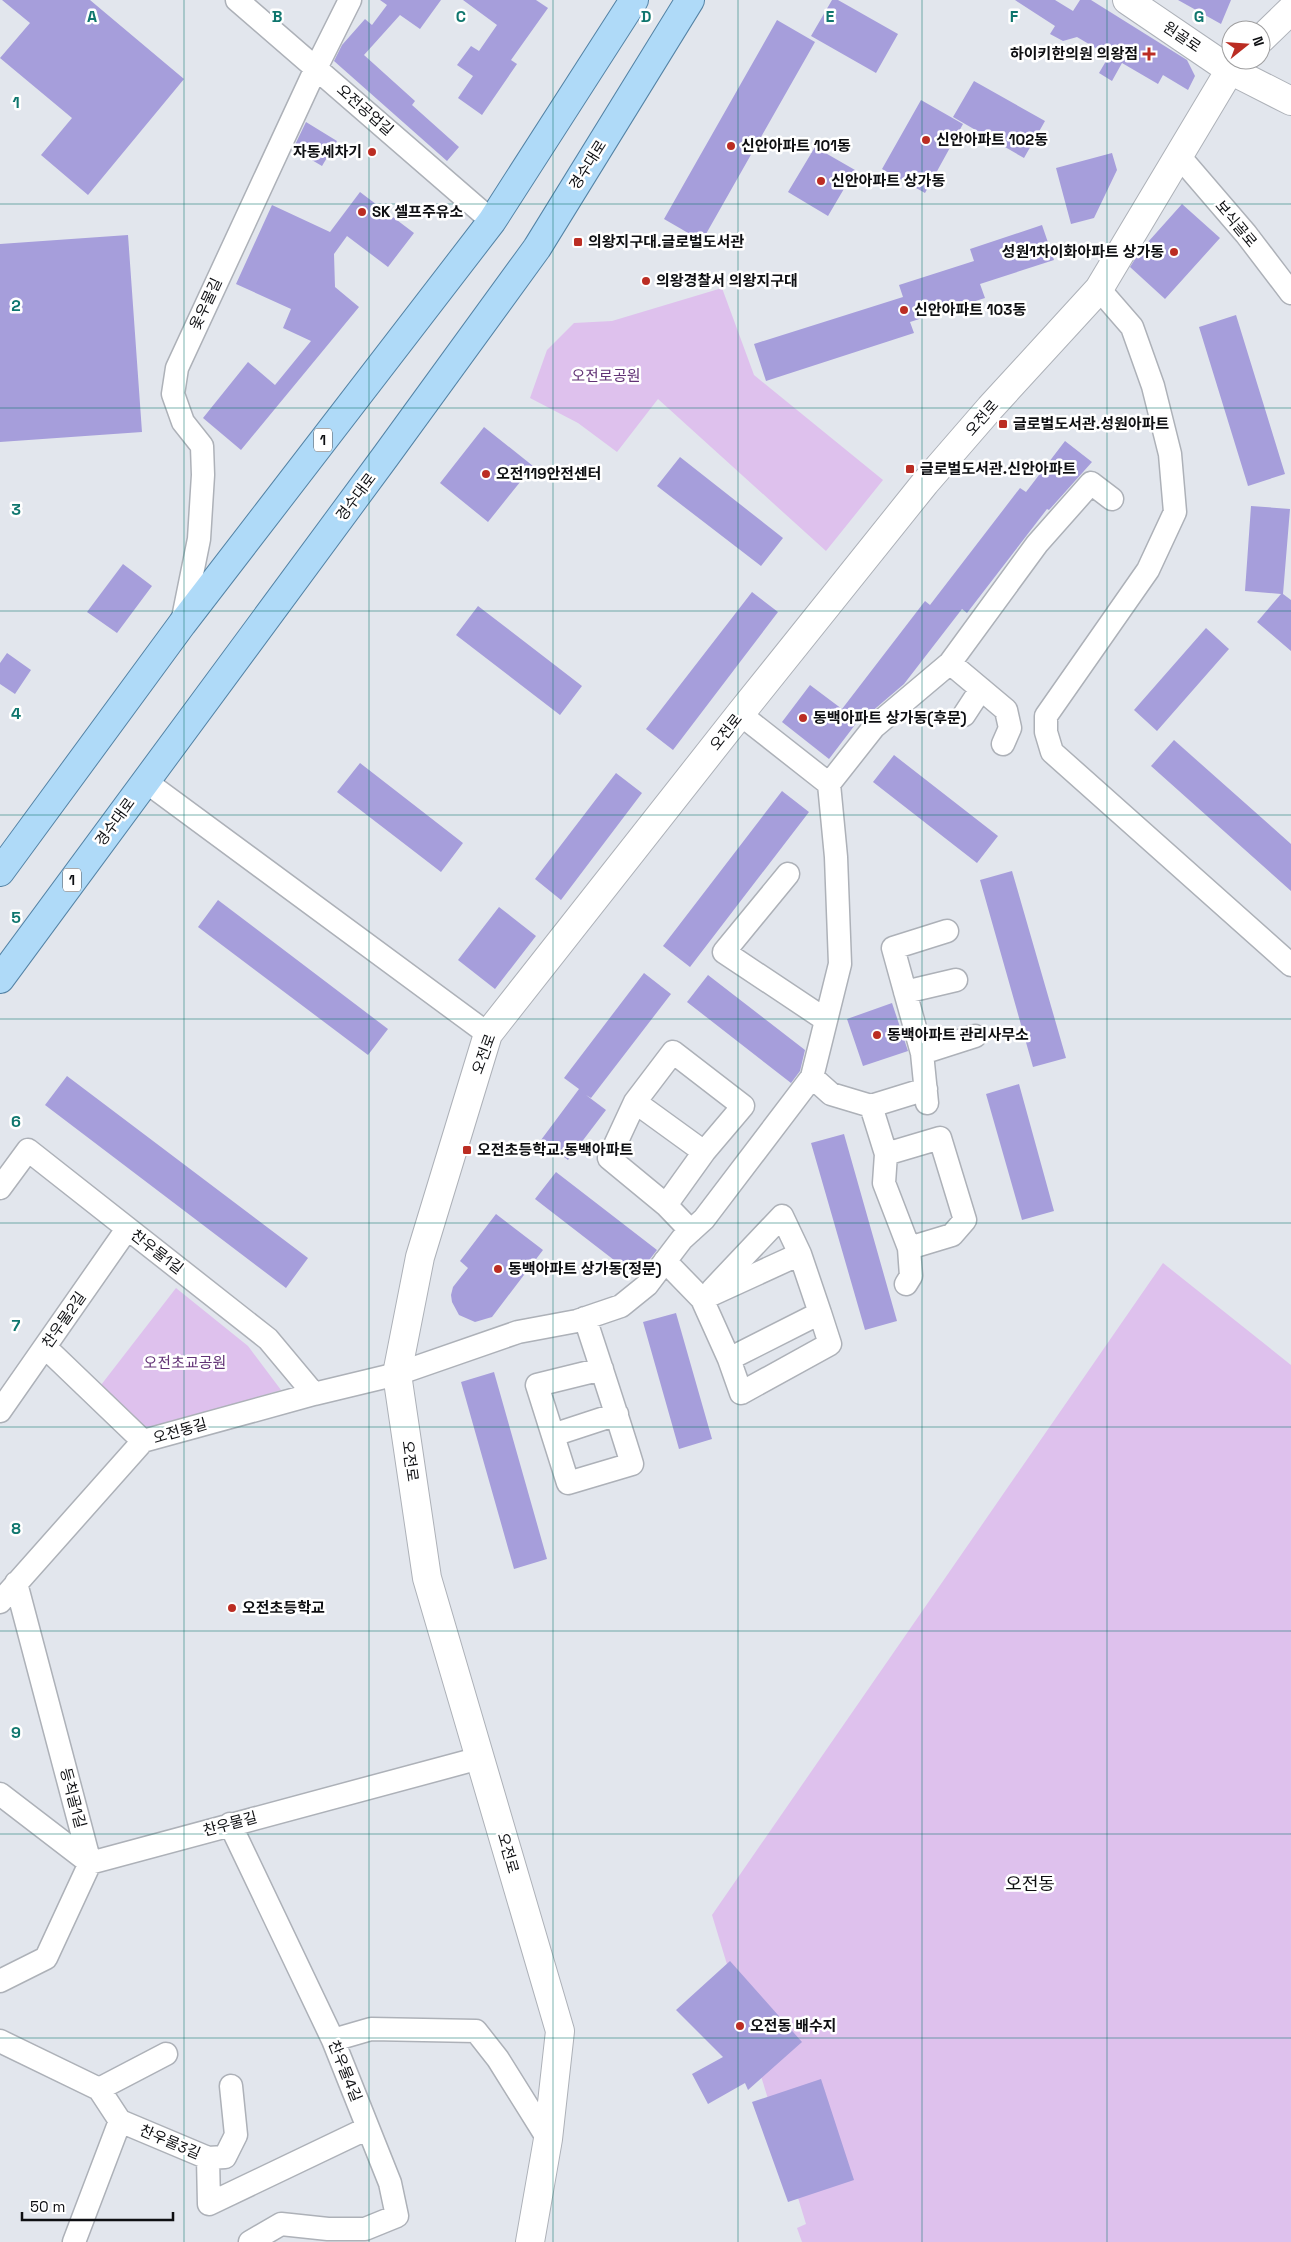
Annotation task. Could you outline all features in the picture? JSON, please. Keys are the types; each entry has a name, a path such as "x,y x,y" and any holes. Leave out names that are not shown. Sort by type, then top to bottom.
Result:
{"main road":[{"name":"1","path":"0,872 182,624 492,221 634,0"},
{"name":"경수대로","path":"0,979 537,248 690,0"}],"street":[{"name":"오전공업길","path":"237,0 492,221"},
{"name":"옻우물길","path":"182,624 199,539 203,475 202,446 183,422 173,394 177,368 316,68 350,0"},
{"name":"원골로","path":"1144,5 1221,56"},
{"path":"1271,29 1291,10"},
{"name":"오전로","path":"530,2242 548,2139 560,2031 427,1578 397,1374 420,1257 488,1034 925,483 990,408 1099,289 1232,70"},
{"name":"원골로","path":"1243,70 1291,101"},
{"name":"보식골로","path":"1179,156 1246,234 1291,293"},
{"path":"1099,289 1132,327 1153,386 1170,454 1175,512 1148,570 1046,716 1046,732 1052,752 1291,964"},
{"path":"946,931 893,948 922,1053 927,1096 871,1106 831,1094 812,1078 840,964 836,857 829,784 874,727 950,664 1037,544 1092,483 1112,499"},
{"path":"950,664 1006,710 1010,728 1003,744"},
{"path":"964,715 981,688"},
{"path":"740,714 829,784"},
{"path":"145,781 488,1034"},
{"path":"788,874 724,952 826,1020"},
{"path":"905,992 956,980"},
{"path":"922,1053 975,1036"},
{"path":"666,1205 704,1152 743,1106 673,1052 635,1102 609,1158 666,1205 691,1231"},
{"name":"오전동길","path":"0,1602 144,1441 314,1394 397,1374 518,1332 585,1318 622,1306 647,1285 691,1231 704,1219 812,1078"},
{"path":"635,1102 704,1152"},
{"path":"871,1106 886,1154 884,1183 909,1248 911,1276 906,1284"},
{"path":"886,1154 940,1138 965,1220 952,1235 909,1248"},
{"name":"찬우물1길","path":"0,1188 28,1150 268,1339 314,1394"},
{"path":"665,1262 702,1299 741,1393 830,1344 800,1254 782,1216 702,1299"},
{"name":"찬우물2길","path":"0,1411 127,1228"},
{"path":"702,1299 800,1254"},
{"path":"728,1359 820,1313"},
{"path":"585,1318 602,1369 617,1414 632,1464 568,1483 537,1384 602,1369"},
{"path":"45,1347 144,1441"},
{"path":"553,1435 617,1414"},
{"name":"등칙골1길","path":"16,1583 90,1863"},
{"name":"찬우물길","path":"90,1863 480,1758"},
{"path":"0,1794 90,1863 46,1958 0,1982"},
{"name":"찬우물4길","path":"230,1824 333,2040 390,2184 397,2216 365,2230 328,2229 281,2224 250,2242"},
{"path":"333,2040 372,2029 476,2031 498,2059 548,2139"},
{"path":"0,2041 99,2089 166,2054"},
{"path":"208,2158 225,2157 236,2135 231,2086"},
{"name":"찬우물3길","path":"99,2089 120,2121 208,2158 209,2204 368,2128"},
{"path":"74,2242 120,2121"}],"green space":[{"name":"오전로공원","path":"722,288 754,375 883,480 826,551 658,399 617,452 578,423 530,398 547,350 574,323 612,321"},
{"path":"1163,1263 1291,1365 1291,2242 802,2242 797,2228 806,2224 712,1915"},
{"name":"오전초교공원","path":"176,1288 248,1346 281,1390 143,1431 101,1385"}],"building":[{"path":"2,0 90,0 184,79 88,195 41,155 72,118 0,58 30,23"},
{"path":"380,0 441,0 420,29 400,15 364,55 415,101 412,105 459,147 447,161 334,61 342,45 365,19 372,25 387,5"},
{"path":"463,0 536,0 548,8 511,60 517,64 482,115 458,98 473,76 457,65 471,46 479,51 497,25"},
{"path":"832,0 838,0 898,34 876,73 811,36"},
{"path":"1015,0 1055,0 1073,11 1080,0 1091,0 1187,60 1195,76 1188,90 1163,75 1158,84 1122,63 1112,81 1099,73 1109,56 1077,37 1063,41 1050,34 1055,26"},
{"path":"1178,0 1231,0 1221,20 1221,24"},
{"name":"신안아파트 101동","path":"777,20 815,42 702,241 664,219"},
{"path":"974,81 1045,121 1024,158 953,117"},
{"path":"921,100 963,124 925,193 882,169"},
{"path":"306,122 337,141 322,166 293,149"},
{"name":"신안아파트 상가동","path":"815,147 855,170 828,216 788,192"},
{"path":"1112,153 1117,170 1094,218 1071,224 1056,168"},
{"path":"360,192 414,233 388,267 347,236 334,254 335,287 359,307 241,450 203,418 248,362 275,385 311,341 283,328 291,309 236,284 272,205 330,232"},
{"name":"성원1차이화아파트 상가동","path":"1182,204 1220,238 1165,299 1130,267 1140,251"},
{"name":"신안아파트 103동","path":"1042,225 1054,260 980,284 985,298 910,322 914,333 766,381 754,344 903,297 899,285 974,261 970,249"},
{"path":"128,235 142,432 0,442 0,244"},
{"path":"1236,315 1285,474 1248,486 1199,327"},
{"name":"오전119안전센터","path":"484,427 533,466 488,522 440,483"},
{"path":"1065,441 1092,462 1049,510 1047,509 967,613 962,609 904,684 863,719 861,717 829,759 782,722 810,685 842,709 925,601 930,605 1020,488 1026,492"},
{"path":"680,457 783,538 761,566 657,486"},
{"path":"1251,506 1290,509 1283,594 1291,600 1291,651 1257,622 1281,594 1245,591"},
{"path":"123,564 152,586 117,633 87,612"},
{"path":"752,592 778,612 673,750 646,729"},
{"path":"478,606 582,686 560,715 456,635"},
{"path":"1206,628 1229,649 1157,731 1134,710"},
{"path":"7,653 31,670 15,694 0,684 0,663"},
{"path":"1174,740 1291,844 1291,891 1151,766"},
{"path":"894,755 998,836 977,863 873,782"},
{"path":"360,763 463,843 441,872 337,792"},
{"path":"616,773 642,793 561,900 535,879"},
{"path":"782,791 809,812 690,967 663,946"},
{"path":"1012,871 1066,1058 1033,1067 980,880"},
{"path":"218,900 388,1029 368,1055 198,927"},
{"path":"499,907 536,936 495,989 458,960"},
{"path":"644,973 671,994 591,1098 586,1095 606,1110 568,1160 541,1140 579,1089 564,1078"},
{"path":"708,975 805,1050 800,1071 791,1083 687,1002"},
{"name":"동백아파트 관리사무소","path":"892,1003 908,1051 863,1066 847,1019"},
{"path":"67,1076 308,1258 286,1288 45,1105"},
{"path":"1019,1084 1054,1211 1022,1220 986,1094"},
{"path":"844,1134 897,1321 865,1330 811,1143"},
{"path":"556,1172 657,1250 636,1277 535,1199"},
{"name":"동백아파트 상가동(정문)","path":"496,1214 543,1250 492,1317 475,1322 459,1315 452,1302 451,1295 453,1287 468,1268 460,1261"},
{"path":"676,1313 712,1439 679,1449 643,1322"},
{"path":"494,1372 547,1559 514,1569 461,1382"},
{"name":"오전동 배수지","path":"730,1961 802,2042 748,2090 745,2083 708,2104 692,2074 723,2057 676,2010"},
{"name":"오전동 배수지","path":"821,2079 854,2180 788,2202 752,2102"}],"place":[{"name":"하이키한의원 의왕점","path":"1149,54"},
{"name":"신안아파트 102동","path":"926,140"},
{"name":"신안아파트 101동","path":"731,146"},
{"name":"자동세차기","path":"372,152"},
{"name":"신안아파트 상가동","path":"821,181"},
{"name":"SK 셀프주유소","path":"362,212"},
{"name":"의왕지구대.글로벌도서관","path":"578,242"},
{"name":"성원1차이화아파트 상가동","path":"1174,252"},
{"name":"의왕경찰서 의왕지구대","path":"646,281"},
{"name":"신안아파트 103동","path":"904,310"},
{"name":"글로벌도서관.성원아파트","path":"1003,424"},
{"name":"글로벌도서관.신안아파트","path":"910,469"},
{"name":"오전119안전센터","path":"486,474"},
{"name":"동백아파트 상가동(후문)","path":"803,718"},
{"name":"동백아파트 관리사무소","path":"877,1035"},
{"name":"오전초등학교.동백아파트","path":"467,1150"},
{"name":"동백아파트 상가동(정문)","path":"498,1269"},
{"name":"오전초등학교","path":"232,1608"},
{"name":"오전동 배수지","path":"740,2026"}],"district":[{"name":"오전동","path":"1030,1884"}]}
